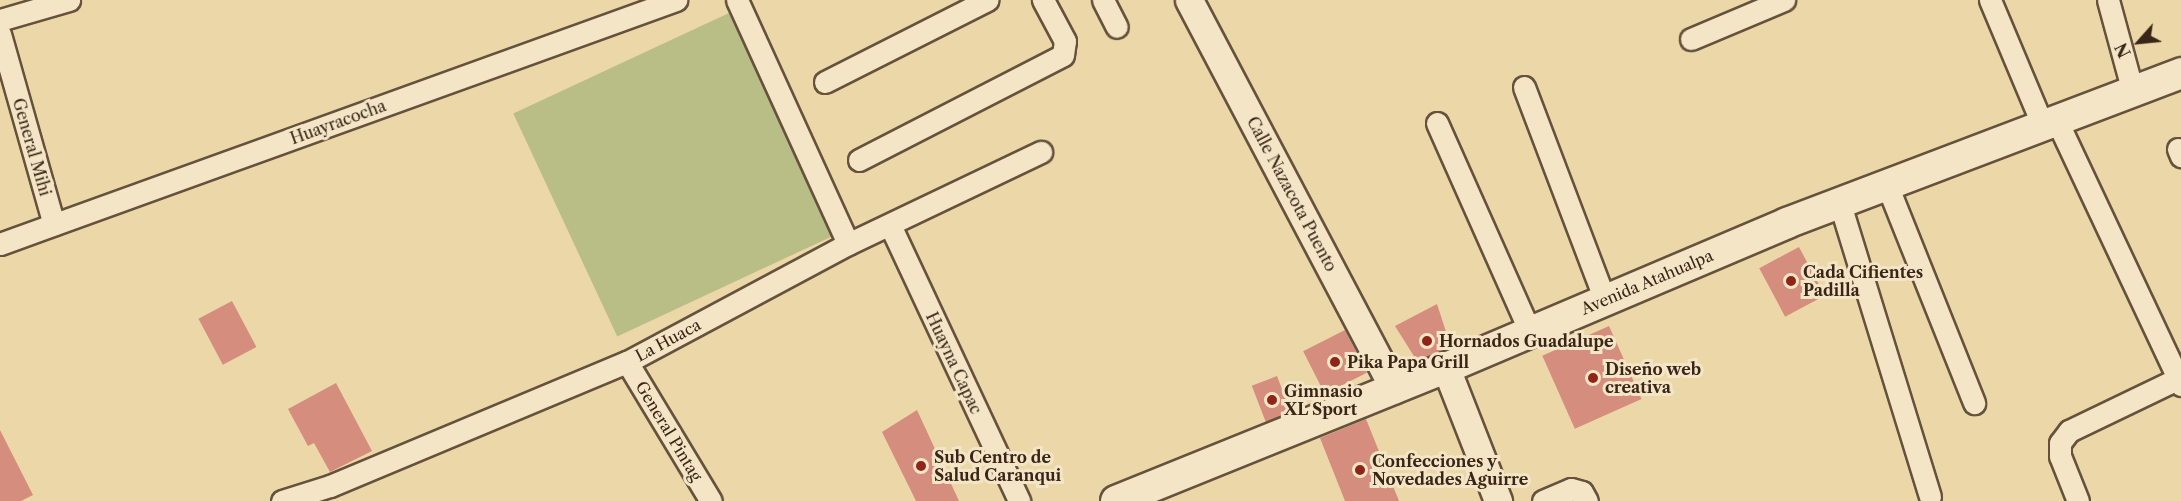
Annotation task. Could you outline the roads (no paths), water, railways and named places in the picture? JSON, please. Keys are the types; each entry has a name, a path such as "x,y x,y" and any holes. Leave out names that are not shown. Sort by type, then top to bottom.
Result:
{"main road":[{"name":"Avenida Atahualpa","path":"1116,501 1446,368 1605,300 1887,185 2181,73"}],"street":[{"path":"0,20 69,0"},
{"name":"Huayracocha","path":"0,244 676,0"},
{"path":"737,0 848,244"},
{"path":"825,82 987,0"},
{"path":"1103,0 1117,27"},
{"name":"Calle Nazacota Puento","path":"1189,0 1394,389"},
{"path":"1691,39 1784,0"},
{"path":"1990,0 2180,380 2069,431 2060,443 2060,456 2078,501"},
{"path":"2108,0 2133,92"},
{"path":"859,160 1063,55 1065,41 1045,1"},
{"name":"General Mihi","path":"0,34 54,225"},
{"path":"1524,87 1605,300"},
{"path":"1437,123 1530,332"},
{"name":"La Huaca","path":"282,501 334,494 627,362 848,244 1041,152"},
{"path":"1887,185 1974,403"},
{"path":"1840,204 1930,496"},
{"name":"Huayna Capac","path":"890,225 1019,501"},
{"name":"General Pintag","path":"627,362 711,501"},
{"path":"1446,368 1498,501"},
{"path":"1543,501 1571,489 1582,492 1587,501"}],"place":[{"name":"Cada Cifientes Padilla","path":"1791,281"},
{"name":"Hornados Guadalupe","path":"1427,341"},
{"name":"Pika Papa Grill","path":"1335,362"},
{"name":"Diseño web creativa","path":"1593,378"},
{"name":"Gimnasio XL Sport","path":"1272,400"},
{"name":"Sub Centro de Salud Caranqui","path":"921,466"},
{"name":"Confecciones y Novedades Aguirre","path":"1360,470"}]}
